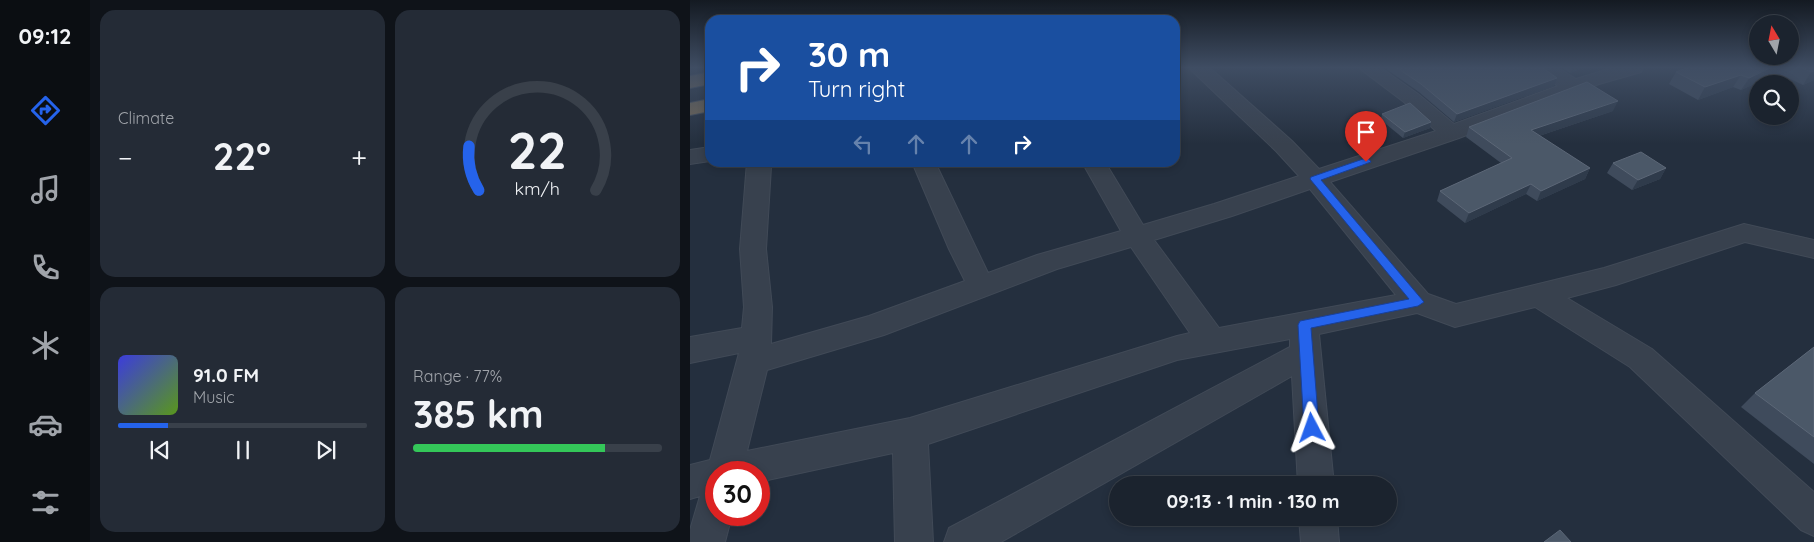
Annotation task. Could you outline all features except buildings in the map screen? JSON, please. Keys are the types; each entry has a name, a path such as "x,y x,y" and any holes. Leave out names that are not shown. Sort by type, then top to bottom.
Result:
{"highway":[{"path":"690,109 705,106"}],"street":[{"path":"1226,93 1284,146 1315,179 1418,302 1455,316 1606,278 1744,233 1814,249"},
{"path":"1404,93 1452,133"},
{"path":"690,350 755,349 873,327 1047,262 1223,210 1452,133 1557,93"},
{"path":"727,461 755,349 758,307 753,249 759,167"},
{"path":"925,167 962,249 982,287"},
{"path":"1096,167 1137,236 1212,342"},
{"path":"1539,295 1641,358 1814,517"},
{"path":"963,542 1305,339 1418,302"},
{"path":"770,463 910,434 1177,348 1212,342 1305,339"},
{"path":"1305,339 1315,476"},
{"path":"910,434 914,542"},
{"path":"690,482 705,478"},
{"path":"706,542 710,526"},
{"path":"1319,526 1320,542"}],"route":[{"path":"1312,428 1304,325 1418,302 1315,179 1366,162"}]}
